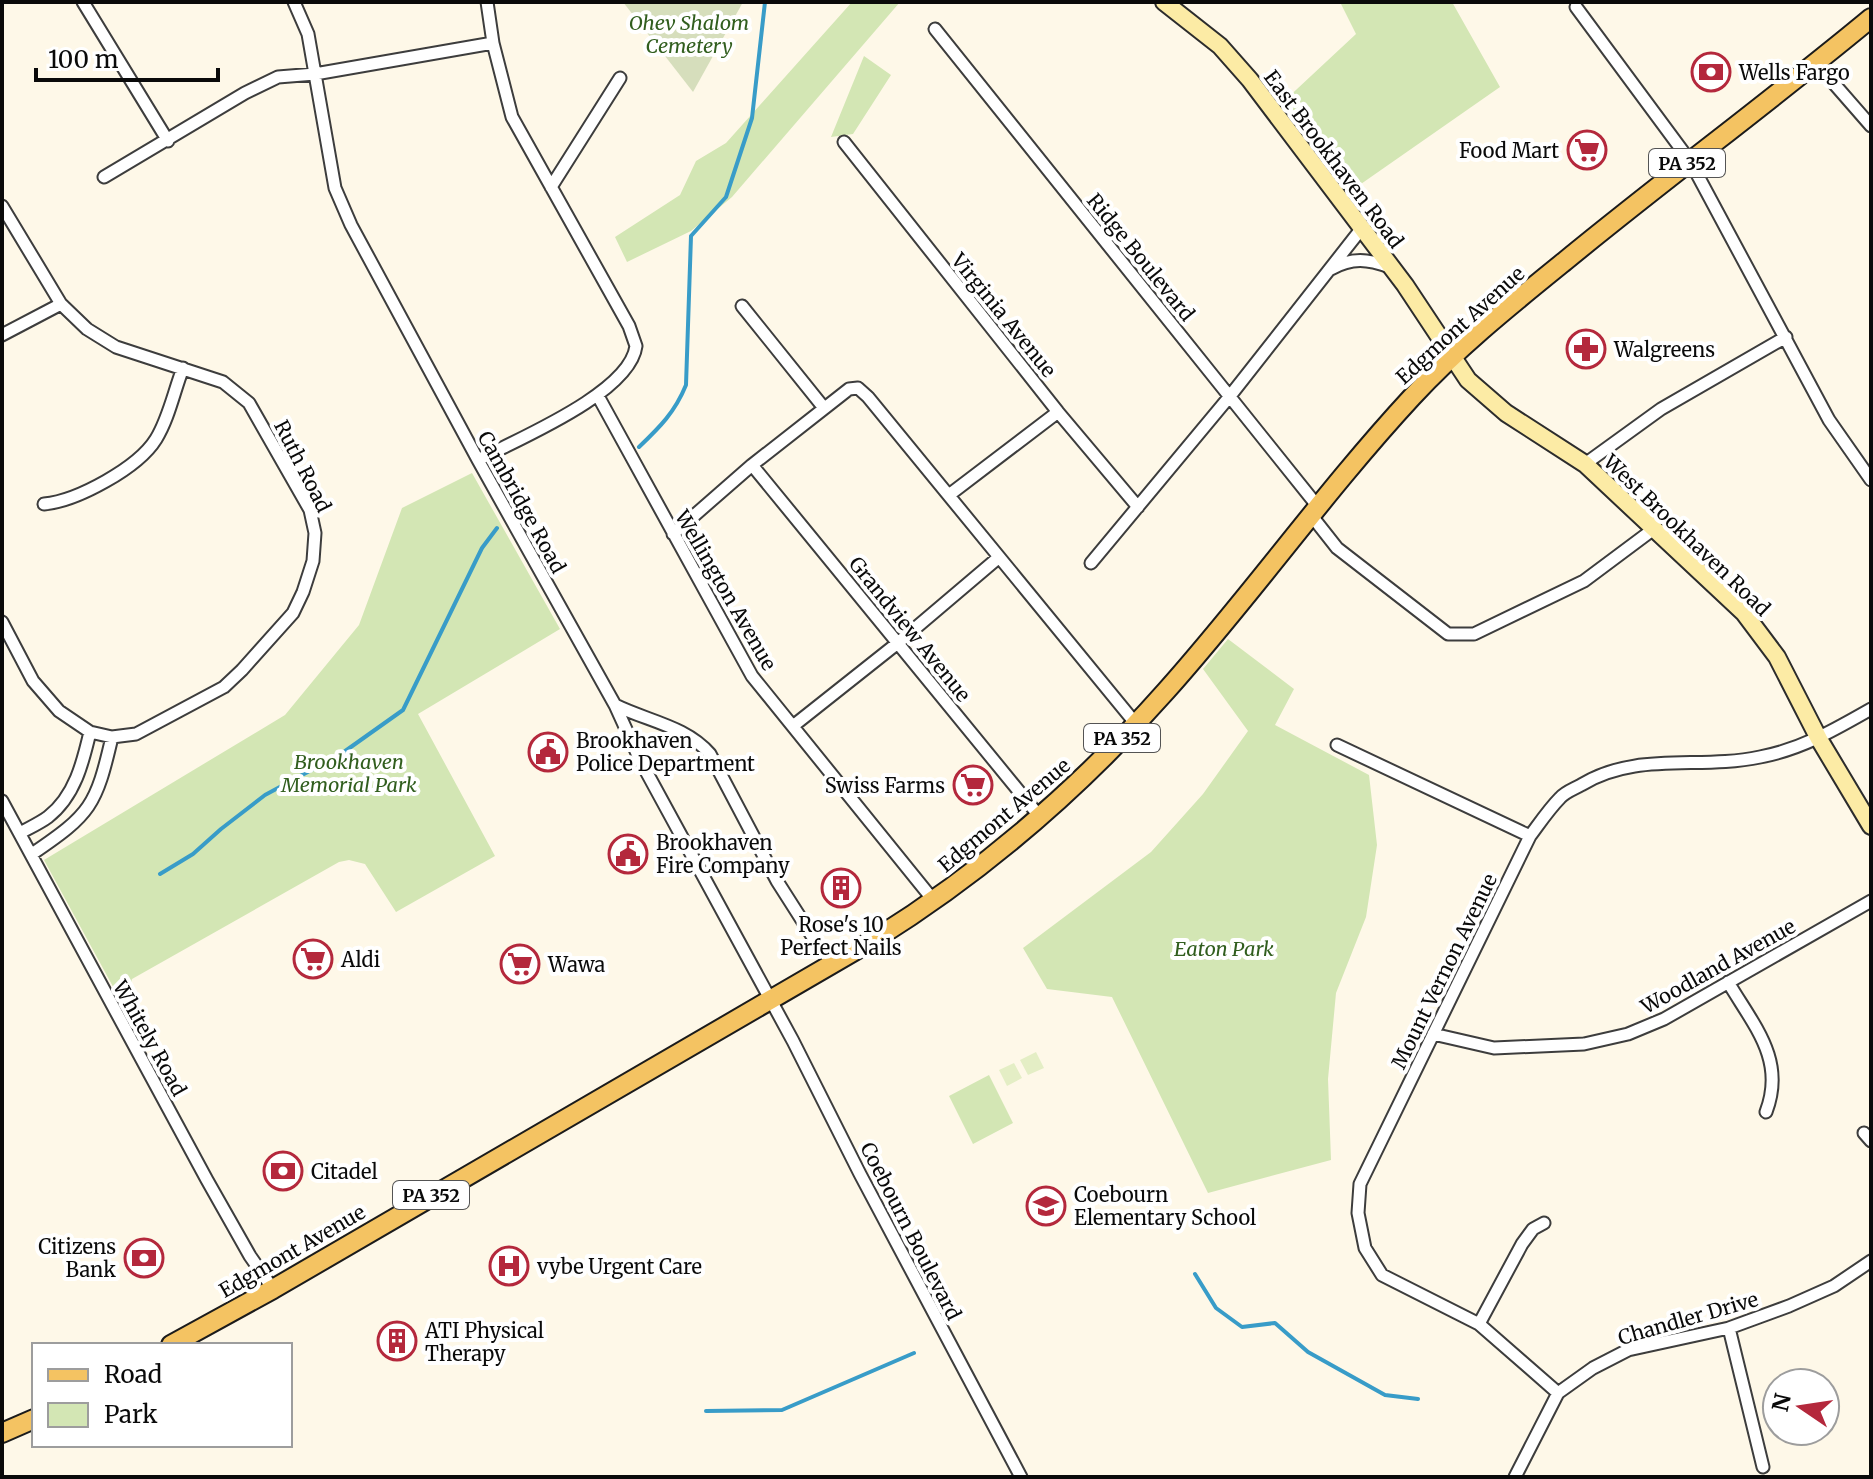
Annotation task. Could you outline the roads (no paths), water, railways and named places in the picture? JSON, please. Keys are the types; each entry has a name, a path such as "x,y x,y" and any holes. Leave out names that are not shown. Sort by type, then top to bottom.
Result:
{"main road":[{"name":"Edgmont Avenue","path":"175,1343 840,960 934,901 1040,817 1136,724 1413,395 1452,357 1538,283 1871,18"},
{"path":"2,1433 32,1420"}],"street":[{"path":"83,2 168,141"},
{"name":"Cambridge Road","path":"294,2 308,34 335,188 351,225 615,705 640,760 771,1000"},
{"path":"478,460 598,396 617,380 635,352 629,326 512,117 493,43 487,2"},
{"name":"East Brookhaven Road","path":"1164,2 1220,46 1250,80 1362,228 1452,357"},
{"path":"1576,7 1690,161 1829,420 1868,472"},
{"name":"Ridge Boulevard","path":"935,29 1230,396 1315,512 1337,548 1448,634 1474,634 1584,581 1655,528"},
{"path":"104,177 245,93 278,77 315,74 493,43"},
{"path":"1816,63 1871,126"},
{"path":"551,187 620,78"},
{"name":"Virginia Avenue","path":"844,142 1058,412 1138,507"},
{"name":"Ruth Road","path":"2,206 61,304 87,329 116,347 223,382 241,395 255,412 310,510 315,533 313,561 293,613 224,687 136,734 112,737 90,732"},
{"path":"1091,563 1230,396 1362,228"},
{"path":"1330,270 1342,262 1359,260 1391,268"},
{"path":"2,335 61,304"},
{"path":"742,306 824,408"},
{"path":"1585,464 1661,409 1786,337"},
{"name":"West Brookhaven Road","path":"1452,357 1468,380 1493,405 1585,464 1744,613 1777,657 1819,739 1871,826"},
{"path":"44,504 62,503 87,492 143,453 161,428 183,368"},
{"path":"673,534 824,408 849,389 858,388 1136,724"},
{"name":"Wellington Avenue","path":"598,396 746,666 934,901"},
{"path":"949,495 1058,412"},
{"name":"Grandview Avenue","path":"752,465 1040,817"},
{"path":"793,726 998,558"},
{"path":"2,622 33,681 59,711 90,732 81,771 65,799 48,817 20,833"},
{"path":"615,705 682,732 703,746 777,881 821,950 827,956 840,960"},
{"name":"Mount Vernon Avenue","path":"1558,1393 1479,1324 1382,1275 1365,1248 1358,1213 1360,1184 1530,836 1561,796 1594,776 1633,765 1673,762 1712,764 1761,757 1819,739 1871,709"},
{"path":"32,854 86,813 101,784 112,737"},
{"path":"1337,745 1530,836"},
{"name":"Whitely Road","path":"2,801 183,1136 250,1256 273,1289"},
{"name":"Woodland Avenue","path":"1433,1034 1494,1048 1584,1044 1628,1034 1664,1019 1871,901"},
{"path":"1728,982 1762,1039 1772,1067 1773,1093 1766,1112"},
{"name":"Coebourn Boulevard","path":"771,1000 1021,1477"},
{"path":"1479,1324 1522,1244 1533,1229 1544,1223"},
{"name":"Chandler Drive","path":"1515,1477 1558,1393 1593,1368 1628,1350 1729,1328 1834,1286 1871,1261"},
{"path":"1729,1328 1763,1467"}],"waterway":[{"path":"639,447 666,419 686,385 691,236 726,197 752,118 765,2"},
{"path":"160,874 193,854 265,795 341,754 403,710 482,548 497,528"},
{"path":"1195,1274 1216,1308 1242,1327 1275,1323 1308,1352 1385,1395 1418,1399"},
{"path":"706,1411 782,1410 914,1353"}],"place":[{"name":"Wells Fargo","path":"1711,72"},
{"name":"Food Mart","path":"1587,150"},
{"name":"Walgreens","path":"1586,349"},
{"name":"Brookhaven Police Department","path":"548,752"},
{"name":"Swiss Farms","path":"973,785"},
{"name":"Brookhaven Fire Company","path":"628,854"},
{"name":"Rose's 10 Perfect Nails","path":"841,888"},
{"name":"Aldi","path":"313,959"},
{"name":"Wawa","path":"520,964"},
{"name":"Citadel","path":"283,1171"},
{"name":"Coebourn Elementary School","path":"1046,1206"},
{"name":"Citizens Bank","path":"144,1258"},
{"name":"vybe Urgent Care","path":"509,1266"},
{"name":"ATI Physical Therapy","path":"397,1341"}],"park label":[{"name":"Ohev Shalom Cemetery","path":"689,34"},
{"name":"Brookhaven Memorial Park","path":"349,772"},
{"name":"Eaton Park","path":"1224,948"}]}
